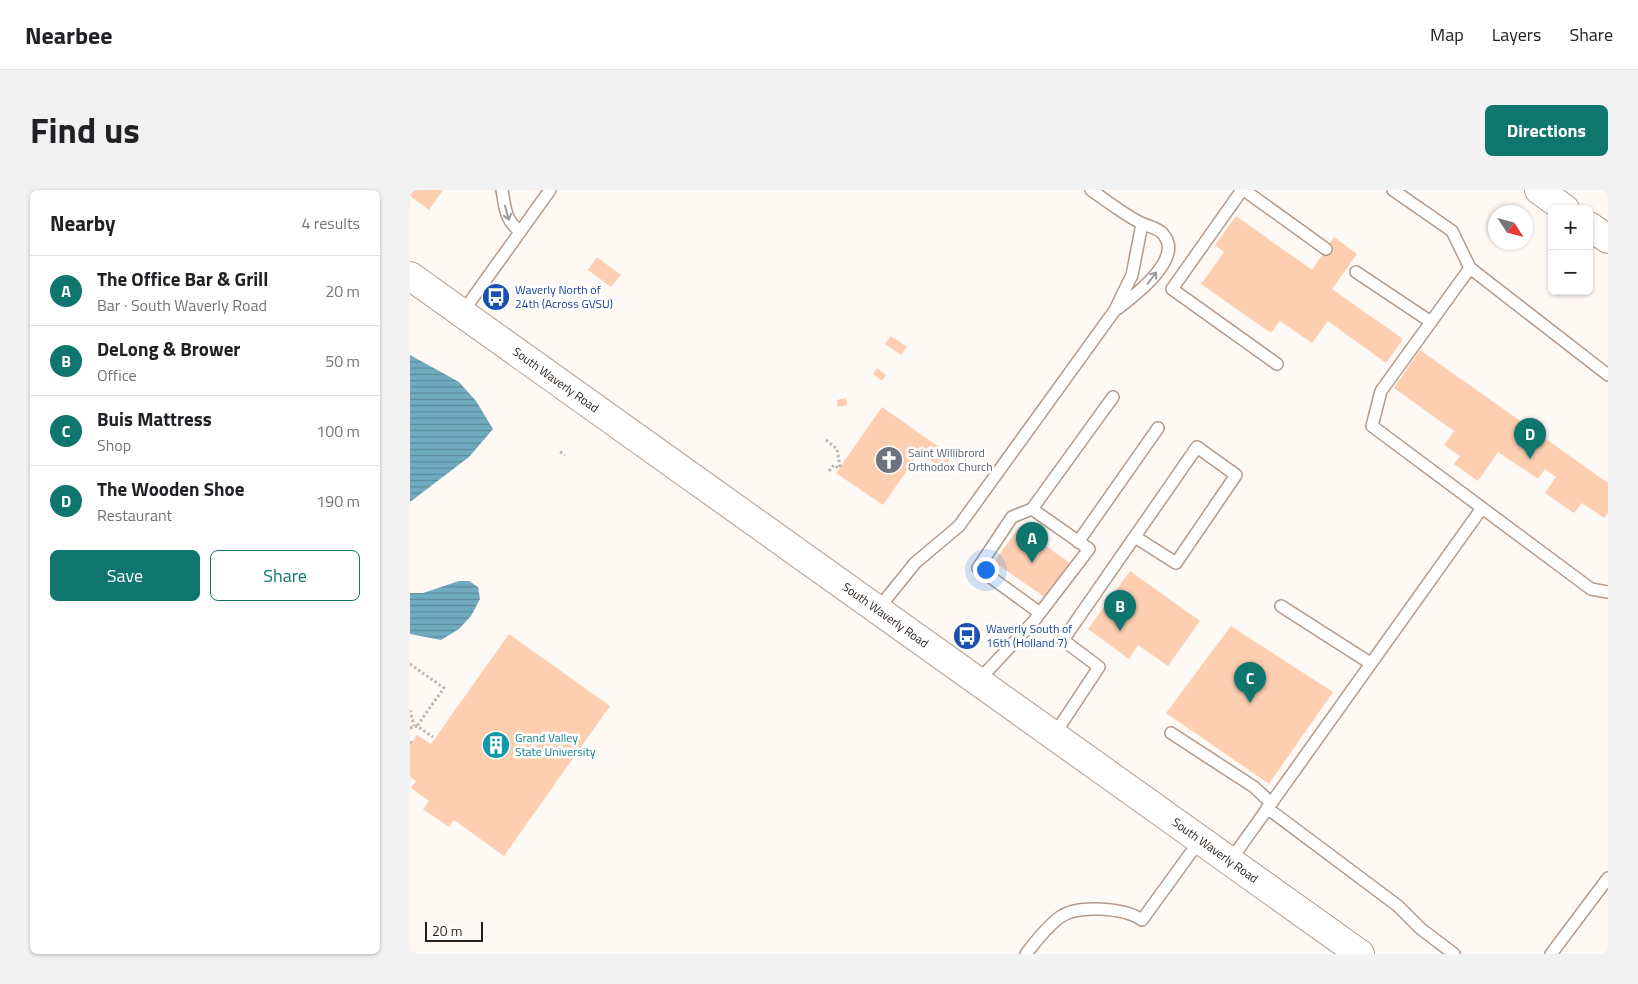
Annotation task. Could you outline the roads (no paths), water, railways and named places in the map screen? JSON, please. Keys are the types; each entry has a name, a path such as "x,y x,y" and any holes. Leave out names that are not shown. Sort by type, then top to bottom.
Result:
{"main road":[{"path":"1539,190 1560,205"},
{"path":"1593,229 1608,240"},
{"name":"South Waverly Road","path":"410,276 1360,954"}],"lane":[{"path":"502,190 507,217 512,225 520,231"},
{"path":"462,313 550,190"},
{"path":"1091,190 1142,224 1155,227 1168,240 1168,254 1148,284 1115,310"},
{"path":"1277,364 1172,289 1243,190 1326,248"},
{"path":"1393,190 1452,231 1470,268 1608,375"},
{"path":"878,609 915,563 958,526 1115,310 1132,275 1142,224"},
{"path":"1470,268 1381,390 1372,426 1591,589 1608,592"},
{"path":"1356,272 1431,322"},
{"path":"1040,613 978,568 1012,516 1032,509 1113,397"},
{"path":"1078,542 1158,428"},
{"path":"1054,735 1099,667 1063,640 1197,447 1236,475 1176,563 1135,537"},
{"path":"1230,861 1482,508"},
{"path":"978,682 1040,613 1089,549 1032,509"},
{"path":"1280,606 1370,663"},
{"path":"1171,733 1254,787 1269,806 1398,906 1421,929 1454,954"},
{"path":"1026,954 1061,916 1094,908 1134,915 1142,920 1200,840"},
{"path":"1551,954 1608,878"}],"water":[{"path":"410,355 459,382 476,401 493,429 469,457 410,502"},
{"path":"459,581 469,581 478,587 480,599 471,616 459,629 441,640 410,634 410,593 423,593"}],"place":[{"name":"Waverly North of 24th (Across GVSU)","path":"496,297"},
{"name":"The Wooden Shoe","path":"1530,459"},
{"name":"Saint Willibrord Orthodox Church","path":"889,460"},
{"name":"The Office Bar & Grill","path":"1032,563"},
{"name":"DeLong & Brower","path":"1120,631"},
{"name":"Waverly South of 16th (Holland 7)","path":"967,636"},
{"name":"Buis Mattress","path":"1250,703"},
{"name":"Grand Valley State University","path":"496,745"}]}
